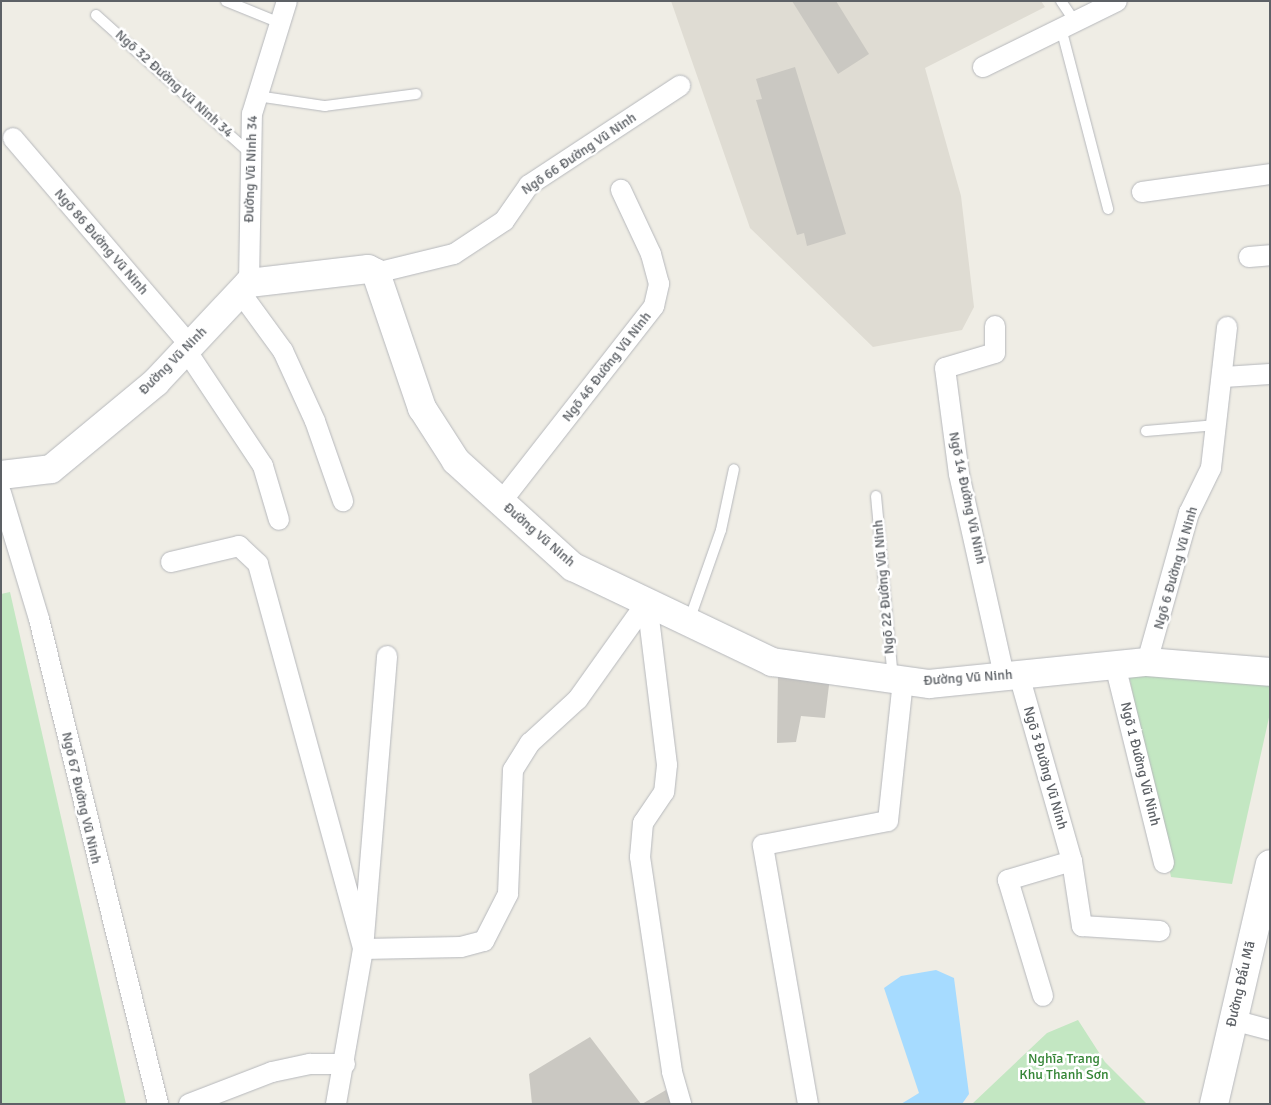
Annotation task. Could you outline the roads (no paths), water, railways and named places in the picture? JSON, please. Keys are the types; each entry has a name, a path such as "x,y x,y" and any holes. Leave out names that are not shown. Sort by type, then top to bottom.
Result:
{"street":[{"name":"Đường Vũ Ninh 34","path":"244,287 252,114 287,1"},
{"path":"983,67 1117,1"},
{"name":"Ngõ 66 Đường Vũ Ninh","path":"376,272 454,254 504,221 529,185 680,86"},
{"name":"Ngõ 86 Đường Vũ Ninh","path":"13,138 188,347 263,466 279,520"},
{"path":"1142,192 1270,174"},
{"name":"Ngõ 46 Đường Vũ Ninh","path":"501,502 654,306 659,284 652,254 621,190"},
{"path":"1249,257 1270,255"},
{"path":"343,501 316,421 283,351 244,287 356,270 376,272"},
{"name":"Đường Vũ Ninh","path":"376,272 422,408 456,461 574,567 772,662 929,684 1147,662 1270,672"},
{"name":"Đường Vũ Ninh","path":"1,475 51,469 156,382 244,287"},
{"name":"Ngõ 14 Đường Vũ Ninh","path":"995,326 995,353 945,368 954,449 1012,675"},
{"name":"Ngõ 6 Đường Vũ Ninh","path":"1147,662 1189,513 1211,468 1224,377 1227,327"},
{"path":"1224,377 1270,374"},
{"name":"Ngõ 67 Đường Vũ Ninh","path":"1,494 38,620 158,1104"},
{"path":"171,562 239,546 258,564 363,949"},
{"path":"363,949 461,947 484,941 508,894 513,770 530,743 578,699 647,602"},
{"path":"647,602 668,765 664,792 643,823 640,857 672,1072 681,1104"},
{"path":"336,1104 345,1064 363,949 387,656"},
{"name":"Ngõ 1 Đường Vũ Ninh","path":"1116,665 1164,863"},
{"name":"Ngõ 3 Đường Vũ Ninh","path":"1012,675 1072,861 1082,926 1160,931"},
{"path":"808,1104 763,846 888,821 898,679"},
{"path":"1042,996 1008,880 1072,861"},
{"name":"Đường Đấu Mã","path":"1214,1104 1270,864"},
{"path":"1233,1020 1270,1030"},
{"path":"189,1104 272,1072 310,1064 345,1064"}],"lane":[{"path":"226,1 280,23"},
{"path":"1061,1 1068,25 1108,209"},
{"name":"Ngõ 32 Đường Vũ Ninh 34","path":"96,15 251,153"},
{"path":"257,96 325,106 416,94"},
{"path":"1146,431 1218,425"},
{"path":"689,622 721,530 734,469"},
{"name":"Ngõ 22 Đường Vũ Ninh","path":"876,496 898,679"}],"water":[{"path":"936,970 954,978 969,1094 962,1104 901,1104 919,1093 884,988 901,976"}],"park label":[{"name":"Nghĩa Trang Khu Thanh Sơn","path":"1064,1068"}]}
